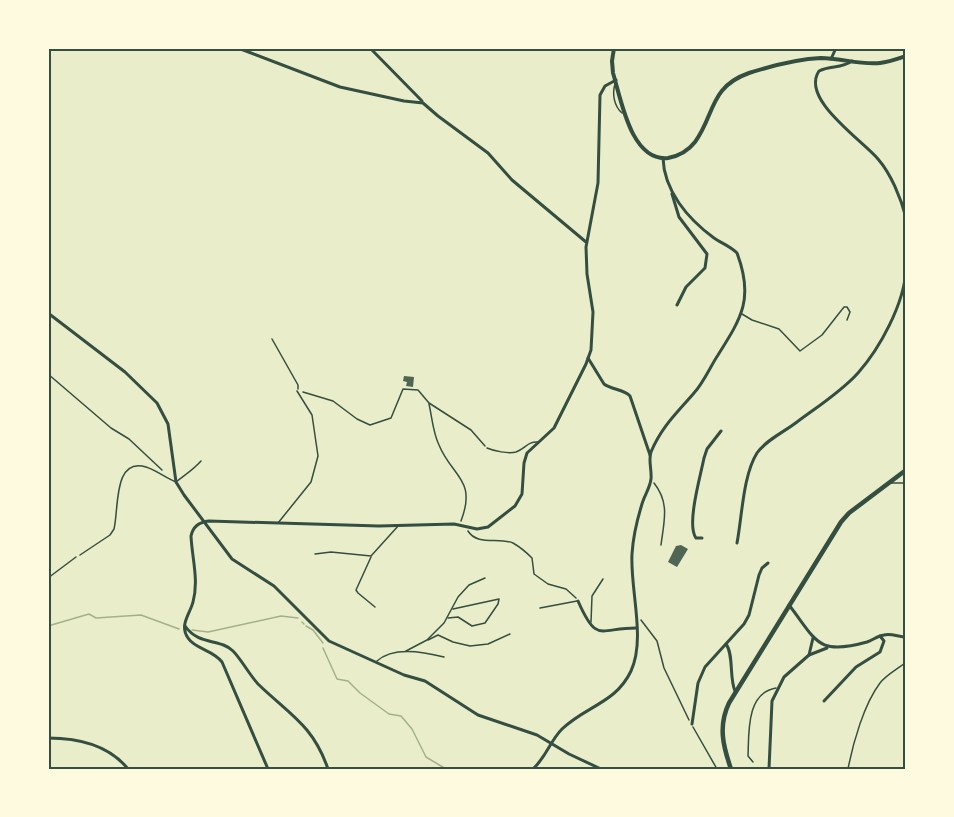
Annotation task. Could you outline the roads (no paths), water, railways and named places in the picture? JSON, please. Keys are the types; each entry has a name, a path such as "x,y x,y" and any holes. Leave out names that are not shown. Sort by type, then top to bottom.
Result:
{"main road":[{"path":"614,48 612,66 634,137 649,153 663,158 678,156 691,147 716,97 739,78 803,60 831,59 879,63 906,56"},
{"path":"731,769 725,752 722,731 725,711 735,693 841,522 906,470"}],"street":[{"path":"238,48 340,87 423,103"},
{"path":"370,48 423,103 488,153 512,180 586,242"},
{"path":"831,59 836,48"},
{"path":"852,62 841,68 831,67 819,71 814,81 816,88 836,119 878,159 896,189 906,218"},
{"path":"268,769 222,662 216,654 188,639 185,626 195,595 191,536 194,528 203,521 460,525 477,529 488,527 514,506 522,494 525,458 530,449 554,428 588,358 592,342 594,318 586,269 586,242 598,183 600,95 605,86 616,80"},
{"path":"663,158 679,218 706,254 705,268 686,287 677,305"},
{"path":"650,455 668,421 704,380 736,326 746,288 737,253 703,230 689,217 670,189"},
{"path":"737,543 746,490 755,456 767,443 806,416 859,372 888,328 902,294 906,270"},
{"path":"48,312 124,372 161,409 170,430 176,482 184,495 232,559 274,586 329,641 425,681 478,715 522,728 601,769"},
{"path":"533,769 544,759 552,743 570,722 613,696 621,688 635,658 636,628 632,552 642,504 651,479 650,455 630,396 604,384 588,358"},
{"path":"702,538 693,534 693,516 704,458 707,449 721,431"},
{"path":"691,723 698,683 705,667 749,615 759,575 768,563"},
{"path":"578,601 596,631 636,628"},
{"path":"789,605 813,638 828,648"},
{"path":"185,626 195,637 232,649 256,682 302,723 323,755 328,769"},
{"path":"769,769 772,702 784,677 809,655 828,648 848,647 886,634 906,637"},
{"path":"825,701 856,667 880,652 884,641 880,636"},
{"path":"809,655 813,638"},
{"path":"726,644 730,650 732,683 735,693"},
{"path":"48,738 76,740 96,745 116,757 128,769"}],"lane":[{"path":"741,313 752,320 779,329 800,351 822,335 844,307 847,307 850,312 847,320"},
{"path":"278,523 311,482 318,456 312,415 297,391"},
{"path":"487,448 516,452 532,442 538,442"},
{"path":"80,555 110,535 114,529 120,484 123,472 129,467 135,465 148,468 176,482 201,461"},
{"path":"887,484 906,483"},
{"path":"375,607 357,590 372,556 399,525"},
{"path":"315,555 331,552 372,556"},
{"path":"427,640 448,618 458,597 469,585 485,578"},
{"path":"591,626 592,596 603,579"},
{"path":"448,618 458,617 467,625 478,626 488,620 499,599 453,609"},
{"path":"540,608 578,601"},
{"path":"376,662 382,657 406,651 438,635 458,644 480,645 510,634"},
{"path":"406,651 424,652 444,657"},
{"path":"753,762 748,756 749,722 755,702 764,692 777,688"}],"waterway":[{"path":"48,626 89,614 96,618 141,615 179,629"},
{"path":"192,630 208,632 281,616 298,618"},
{"path":"306,626 313,630 323,643"},
{"path":"323,648 337,679 348,681 360,693 389,714 401,716 412,729 426,757 446,769"}]}
